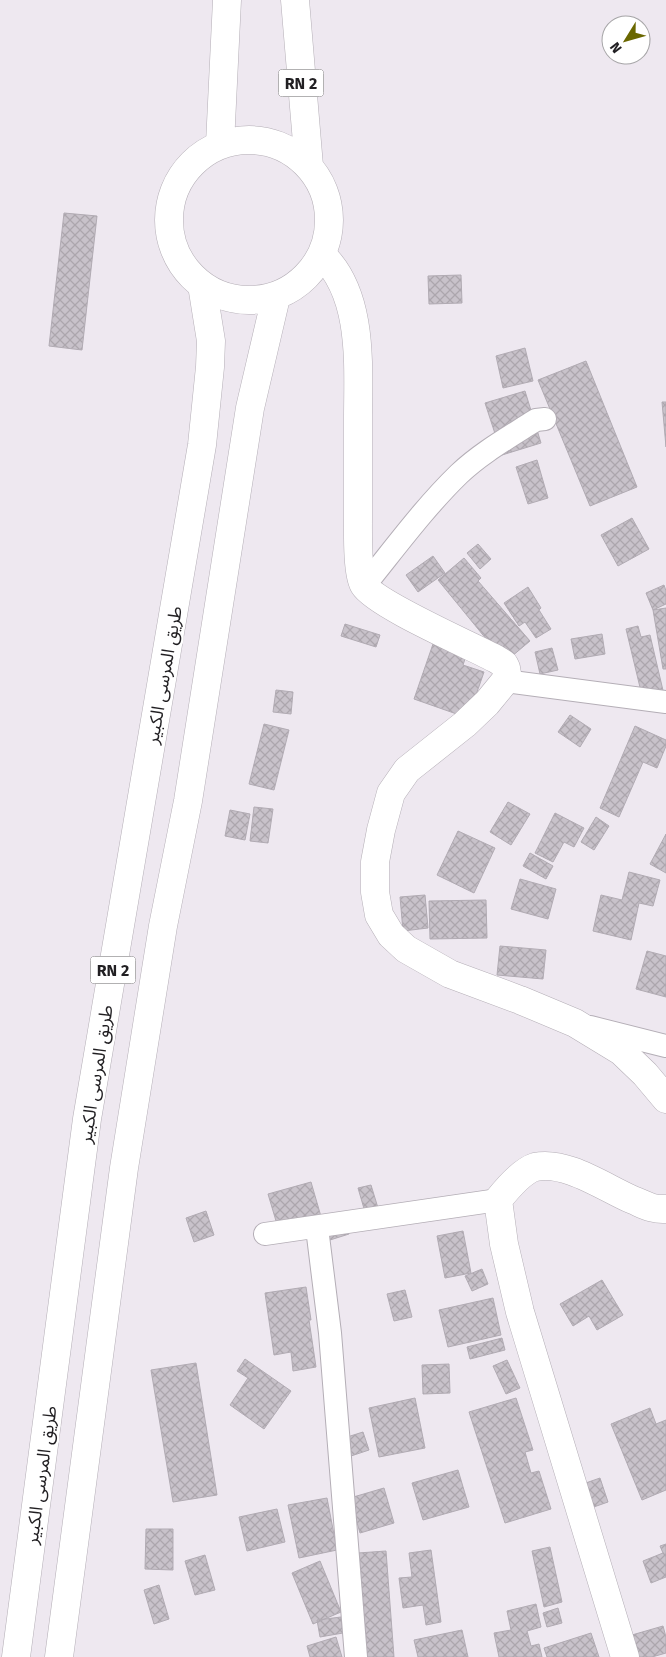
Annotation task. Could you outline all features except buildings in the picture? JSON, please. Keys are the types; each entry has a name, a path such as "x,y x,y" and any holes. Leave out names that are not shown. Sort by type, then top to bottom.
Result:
{"main road":[{"path":"220,144 227,0"},
{"name":"RN 2","path":"295,0 309,166"},
{"path":"244,139 268,141 290,150 309,166 322,185 329,208 328,232 322,254 309,274 293,287 276,297 238,300 218,294 202,285 184,267 172,245 168,221 172,196 182,174 199,156 220,144 244,139"},
{"path":"322,254 335,270 350,305 358,344 358,538 364,586 387,604 496,658 504,664 507,674 505,681 487,703 465,724 407,770 391,793 375,862 375,892 379,915 391,935 406,949 450,974 575,1023 621,1052 645,1074 666,1098"},
{"name":"طريق المرسى الكبير","path":"16,1657 87,1119 202,445 211,341 202,285"},
{"name":"RN 2","path":"59,1657 126,1158 163,926 188,801 250,408 276,297"},
{"path":"624,1657 520,1312 504,1244 498,1200 508,1188 534,1168 553,1166 576,1173 613,1192 655,1210 666,1209"}],"street":[{"path":"364,586 437,496 460,473 489,450 536,420 545,418"},
{"path":"505,681 666,702"},
{"path":"575,1023 666,1046"},
{"path":"265,1234 498,1200"},
{"path":"316,1228 330,1334 356,1657"}]}
